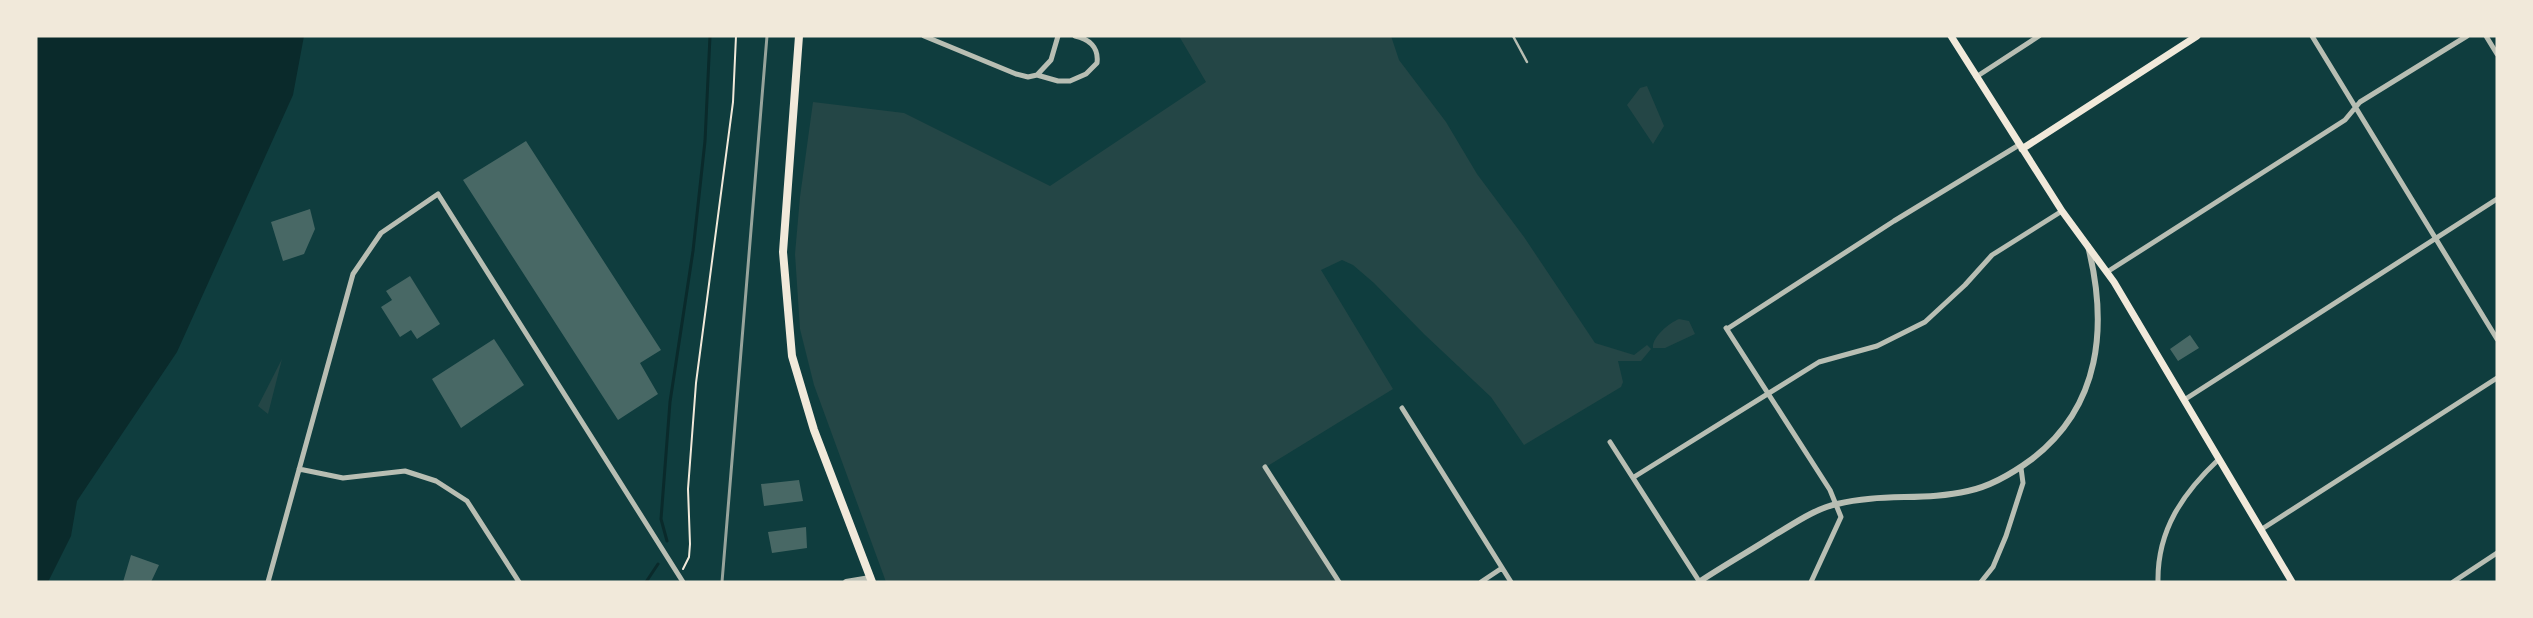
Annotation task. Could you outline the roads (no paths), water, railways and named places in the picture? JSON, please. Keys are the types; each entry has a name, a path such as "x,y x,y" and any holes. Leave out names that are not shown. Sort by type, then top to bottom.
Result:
{"main road":[{"path":"799,36 783,252 792,356 814,430 871,580"},
{"path":"1951,36 2062,211 2107,272 2292,582"},
{"path":"2021,147 2197,36"}],"street":[{"path":"924,36 1016,74 1028,77 1037,75 1058,81 1070,81 1086,74 1096,65 1096,50 1091,43 1075,36"},
{"path":"1037,75 1051,60 1058,36"},
{"path":"1976,77 2039,36"},
{"path":"2312,36 2497,339"},
{"path":"2107,272 2344,120 2355,107 2467,36"},
{"path":"2486,36 2497,54"},
{"path":"1811,582 1841,517 1830,490 1727,328 1894,221 2021,147"},
{"path":"268,582 353,274 381,233 438,194 683,582"},
{"path":"2184,400 2436,240 2497,199"},
{"path":"1634,477 1819,362 1877,346 1925,322 1992,255 2062,211"},
{"path":"1610,442 1699,581 1795,523 1835,504 1864,499 1967,492 1995,482 2021,468 2045,449 2060,433 2078,405 2092,374 2095,360 2098,316 2087,245"},
{"path":"2262,529 2497,378"},
{"path":"1402,408 1511,582"},
{"path":"2158,582 2162,541 2170,522 2193,488 2219,459"},
{"path":"1265,467 1339,582"},
{"path":"1982,582 1995,562 2006,536 2023,482 2021,468"},
{"path":"299,469 343,478 405,471 436,481 467,501 519,582"},
{"path":"2453,582 2497,554"},
{"path":"1481,582 1502,568"},
{"path":"846,582 871,580"}],"lane":[{"path":"1513,36 1527,62"}],"waterway":[{"path":"667,541 661,519 670,402 693,251 705,141 710,36"},
{"path":"646,582 658,564"}],"railway":[{"path":"722,582 767,36"}]}
